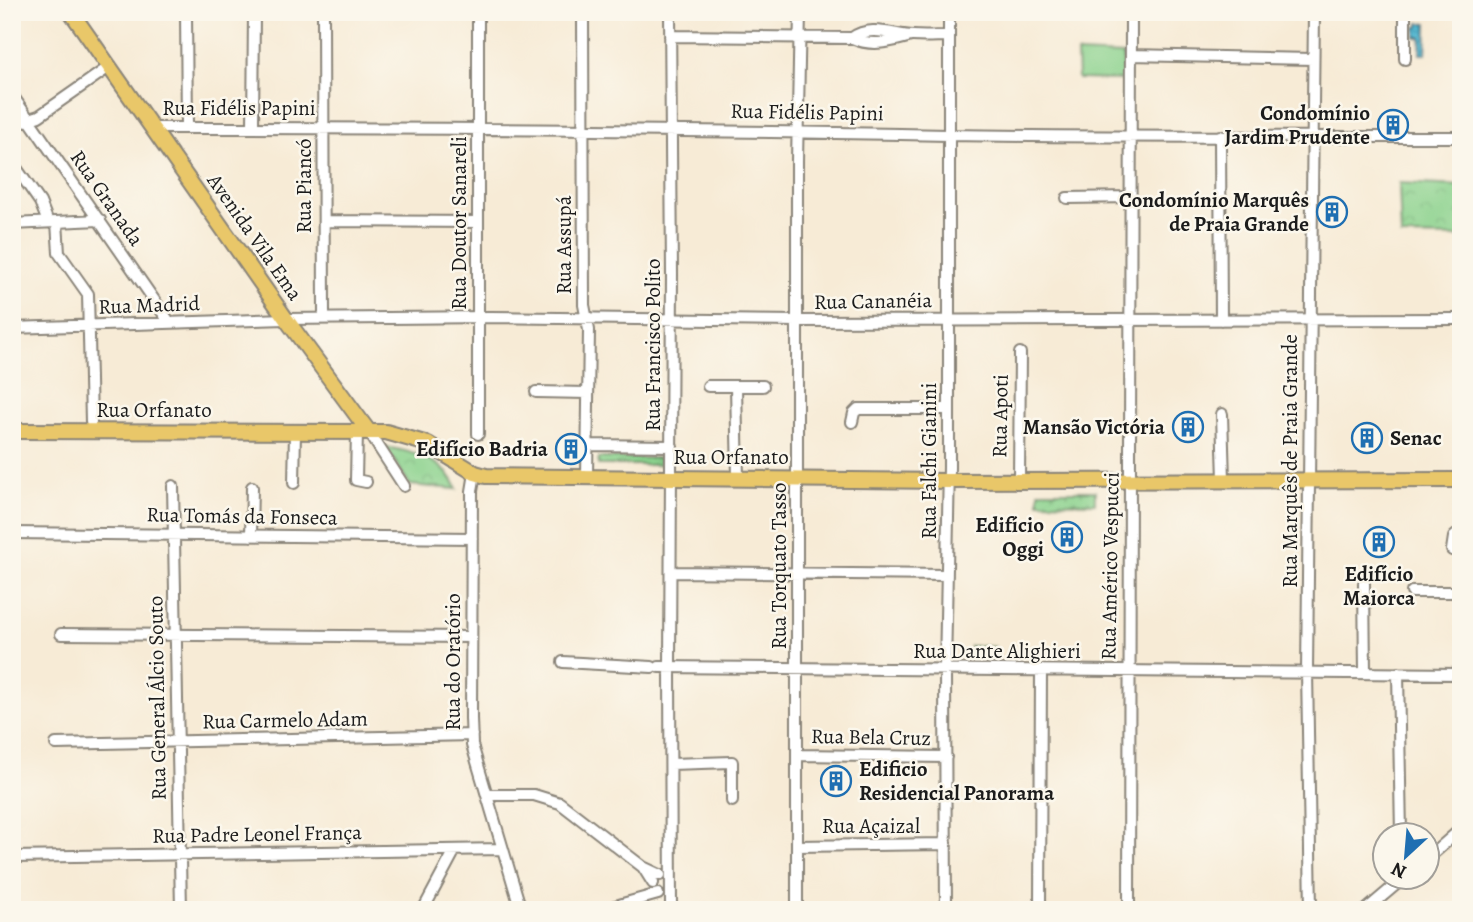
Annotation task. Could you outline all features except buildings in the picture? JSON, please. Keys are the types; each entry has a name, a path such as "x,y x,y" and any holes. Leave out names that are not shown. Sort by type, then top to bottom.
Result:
{"main road":[{"name":"Avenida Vila Ema","path":"71,12 363,432"},
{"name":"Rua Orfanato","path":"12,431 363,432 407,436 428,444 475,473 486,476 948,481 1461,480"}],"street":[{"path":"186,12 187,128"},
{"path":"253,128 254,12"},
{"name":"Rua Piancó","path":"323,12 324,318"},
{"name":"Rua Doutor Sanareli","path":"478,12 478,434"},
{"name":"Rua Assupá","path":"583,12 587,477"},
{"name":"Rua Francisco Polito","path":"670,12 671,572 660,667 671,764 672,885"},
{"name":"Rua Torquato Tasso","path":"797,910 800,12"},
{"name":"Rua Falchi Gianini","path":"946,910 949,12"},
{"name":"Rua Américo Vespucci","path":"1129,910 1131,12"},
{"name":"Rua Marquês de Praia Grande","path":"1311,910 1307,671 1314,12"},
{"path":"1405,12 1405,59"},
{"path":"670,36 852,38 862,43 887,43 911,36 948,36"},
{"path":"1131,55 1313,59"},
{"path":"12,125 39,116 109,66"},
{"name":"Rua Granada","path":"12,95 170,323"},
{"name":"Rua Fidélis Papini","path":"152,128 478,128 949,135 1461,137"},
{"path":"1220,136 1221,320"},
{"path":"12,162 52,222 58,253 88,295 91,422"},
{"path":"1067,198 1131,197"},
{"path":"12,223 100,220"},
{"path":"324,221 478,222"},
{"name":"Rua Cananéia","path":"286,318 478,317 798,321 1461,319"},
{"name":"Rua Madrid","path":"12,328 286,318"},
{"name":"Rua Apoti","path":"1018,480 1020,353"},
{"path":"708,386 763,386"},
{"path":"736,386 738,478"},
{"path":"536,392 588,393"},
{"path":"852,422 854,412 858,409 949,409"},
{"path":"1222,414 1224,480"},
{"path":"294,483 295,432"},
{"path":"363,432 356,481 366,482"},
{"name":"Avenida Vila Ema","path":"363,432 404,486"},
{"path":"588,445 671,446"},
{"name":"Rua do Oratório","path":"475,473 472,492 472,745 522,910"},
{"name":"Rua General Álcio Souto","path":"173,486 181,910"},
{"path":"251,536 252,487"},
{"path":"1452,550 1454,537 1461,531"},
{"name":"Rua Tomás da Fonseca","path":"12,533 472,538"},
{"path":"671,572 947,575"},
{"path":"1364,583 1365,672"},
{"path":"1412,592 1461,592"},
{"path":"61,634 471,637"},
{"name":"Rua Dante Alighieri","path":"563,662 660,667 1461,674"},
{"path":"1040,910 1041,670"},
{"path":"1398,673 1401,820"},
{"name":"Rua Carmelo Adam","path":"56,744 472,735"},
{"name":"Rua Bela Cruz","path":"797,755 946,757"},
{"path":"671,764 732,762 732,801"},
{"path":"487,795 534,795 560,803 643,867 666,894 672,885"},
{"path":"1442,845 1461,829"},
{"name":"Rua Açaizal","path":"797,846 945,845"},
{"name":"Rua Padre Leonel França","path":"12,858 503,849"},
{"path":"423,910 455,850"},
{"path":"600,910 640,898 665,875 672,885 671,910"},
{"path":"1366,910 1389,890"}],"green space":[{"path":"1077,53 1123,55 1123,80 1078,79"},
{"path":"1399,183 1461,186 1461,237 1401,236"},
{"path":"386,447 418,455 437,464 452,479 457,489 410,485"},
{"path":"599,458 660,458 660,465 598,465"},
{"path":"1039,491 1095,491 1095,503 1039,502"},
{"path":"970,646 995,647 994,660 970,659"}],"water":[{"path":"1419,23 1427,23 1426,54 1420,54 1421,37 1416,37"}],"place":[{"name":"Condomínio Jardim Prudente","path":"1393,125"},
{"name":"Condomínio Marquês de Praia Grande","path":"1332,212"},
{"name":"Mansão Victória","path":"1188,427"},
{"name":"Senac","path":"1367,438"},
{"name":"Edifício Badria","path":"571,449"},
{"name":"Edifício Oggi","path":"1067,537"},
{"name":"Edifício Maiorca","path":"1379,542"},
{"name":"Edificio Residencial Panorama","path":"836,781"}]}
